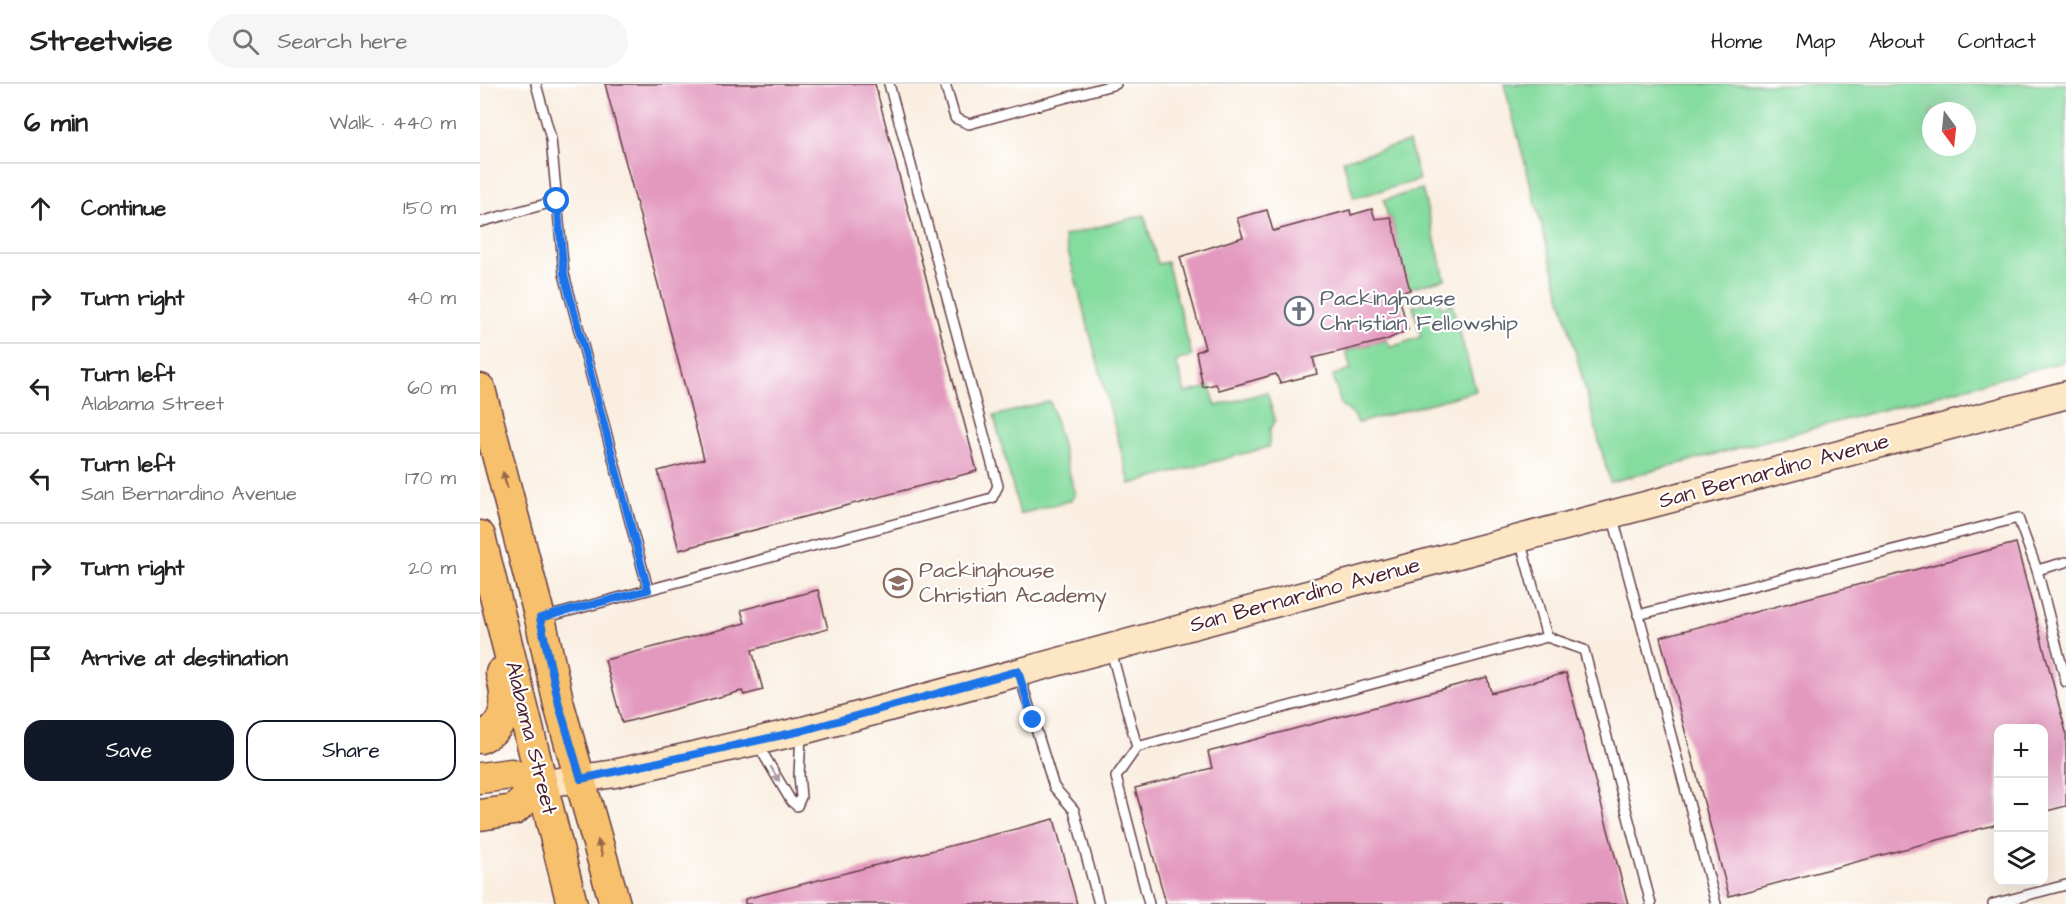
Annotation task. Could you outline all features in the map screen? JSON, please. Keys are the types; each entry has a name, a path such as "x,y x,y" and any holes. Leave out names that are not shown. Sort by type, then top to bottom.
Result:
{"main road":[{"name":"Alabama Street","path":"480,389 540,618 559,705 615,904"},
{"name":"San Bernardino Avenue","path":"480,778 511,774 541,784 581,779 801,731 1611,513 2066,395"},
{"path":"480,465 510,564 540,618"},
{"name":"Alabama Street","path":"480,536 572,904"},
{"path":"480,738 498,725 506,706 506,693 486,618 494,586"},
{"path":"480,815 514,810 541,784"}],"lane":[{"path":"536,84 551,139 564,274 648,590"},
{"path":"540,618 992,498 998,486 889,84"},
{"path":"945,84 955,118 969,124 1116,84"},
{"path":"480,222 557,201"},
{"path":"1611,513 1716,904"},
{"path":"1638,615 2018,518 2037,570 2066,682"},
{"path":"1520,538 1547,637"},
{"path":"2037,570 2066,562"},
{"path":"1149,904 1116,777 1137,747 1547,637 1584,650 1652,904"},
{"path":"1110,647 1137,747"},
{"path":"1018,671 1053,788 1074,810 1099,904"},
{"path":"755,740 790,801 797,806 801,797 799,775 801,731"},
{"path":"1993,904 2066,885"}],"green space":[{"path":"1504,84 2066,84 2066,361 1610,482"},
{"path":"1409,142 1419,180 1354,198 1343,160"},
{"path":"1422,189 1445,279 1409,288 1391,217 1388,218 1384,200"},
{"path":"1144,215 1158,264 1167,262 1192,356 1176,361 1185,393 1210,387 1216,406 1267,392 1275,421 1270,430 1269,447 1130,484 1064,236"},
{"path":"1448,297 1450,297 1476,391 1358,423 1354,415 1341,405 1333,375 1351,370 1346,351 1386,340 1391,347 1421,337 1413,306 1439,300 1441,308 1450,305"},
{"path":"1050,401 1075,494 1072,500 1020,514 994,416"}],"building":[{"path":"605,84 875,84 977,471 679,550 658,471 704,459"},
{"name":"Packinghouse Christian Fellowship","path":"1372,209 1375,219 1391,217 1410,290 1398,293 1408,330 1386,340 1313,358 1317,374 1280,383 1276,374 1219,390 1216,384 1203,387 1196,352 1205,348 1180,257 1243,237 1237,218 1267,210 1273,231 1350,210 1351,215"},
{"path":"2016,543 2066,732 2066,806 2048,811 2048,724 1994,724 1994,825 1729,896 1660,637"},
{"path":"818,590 828,629 752,650 763,690 744,695 742,691 622,723 605,660 745,623 741,610"},
{"path":"1566,673 1628,904 1166,904 1135,788 1212,768 1208,752 1487,677 1491,693"},
{"path":"1054,819 1077,904 745,904 745,899"}],"place":[{"name":"Packinghouse Christian Fellowship","path":"1299,311"},
{"name":"Packinghouse Christian Academy","path":"898,583"}],"route":[{"path":"557,201 564,274 648,590 540,618 559,705 581,779 801,731 1018,671 1033,720"}]}
